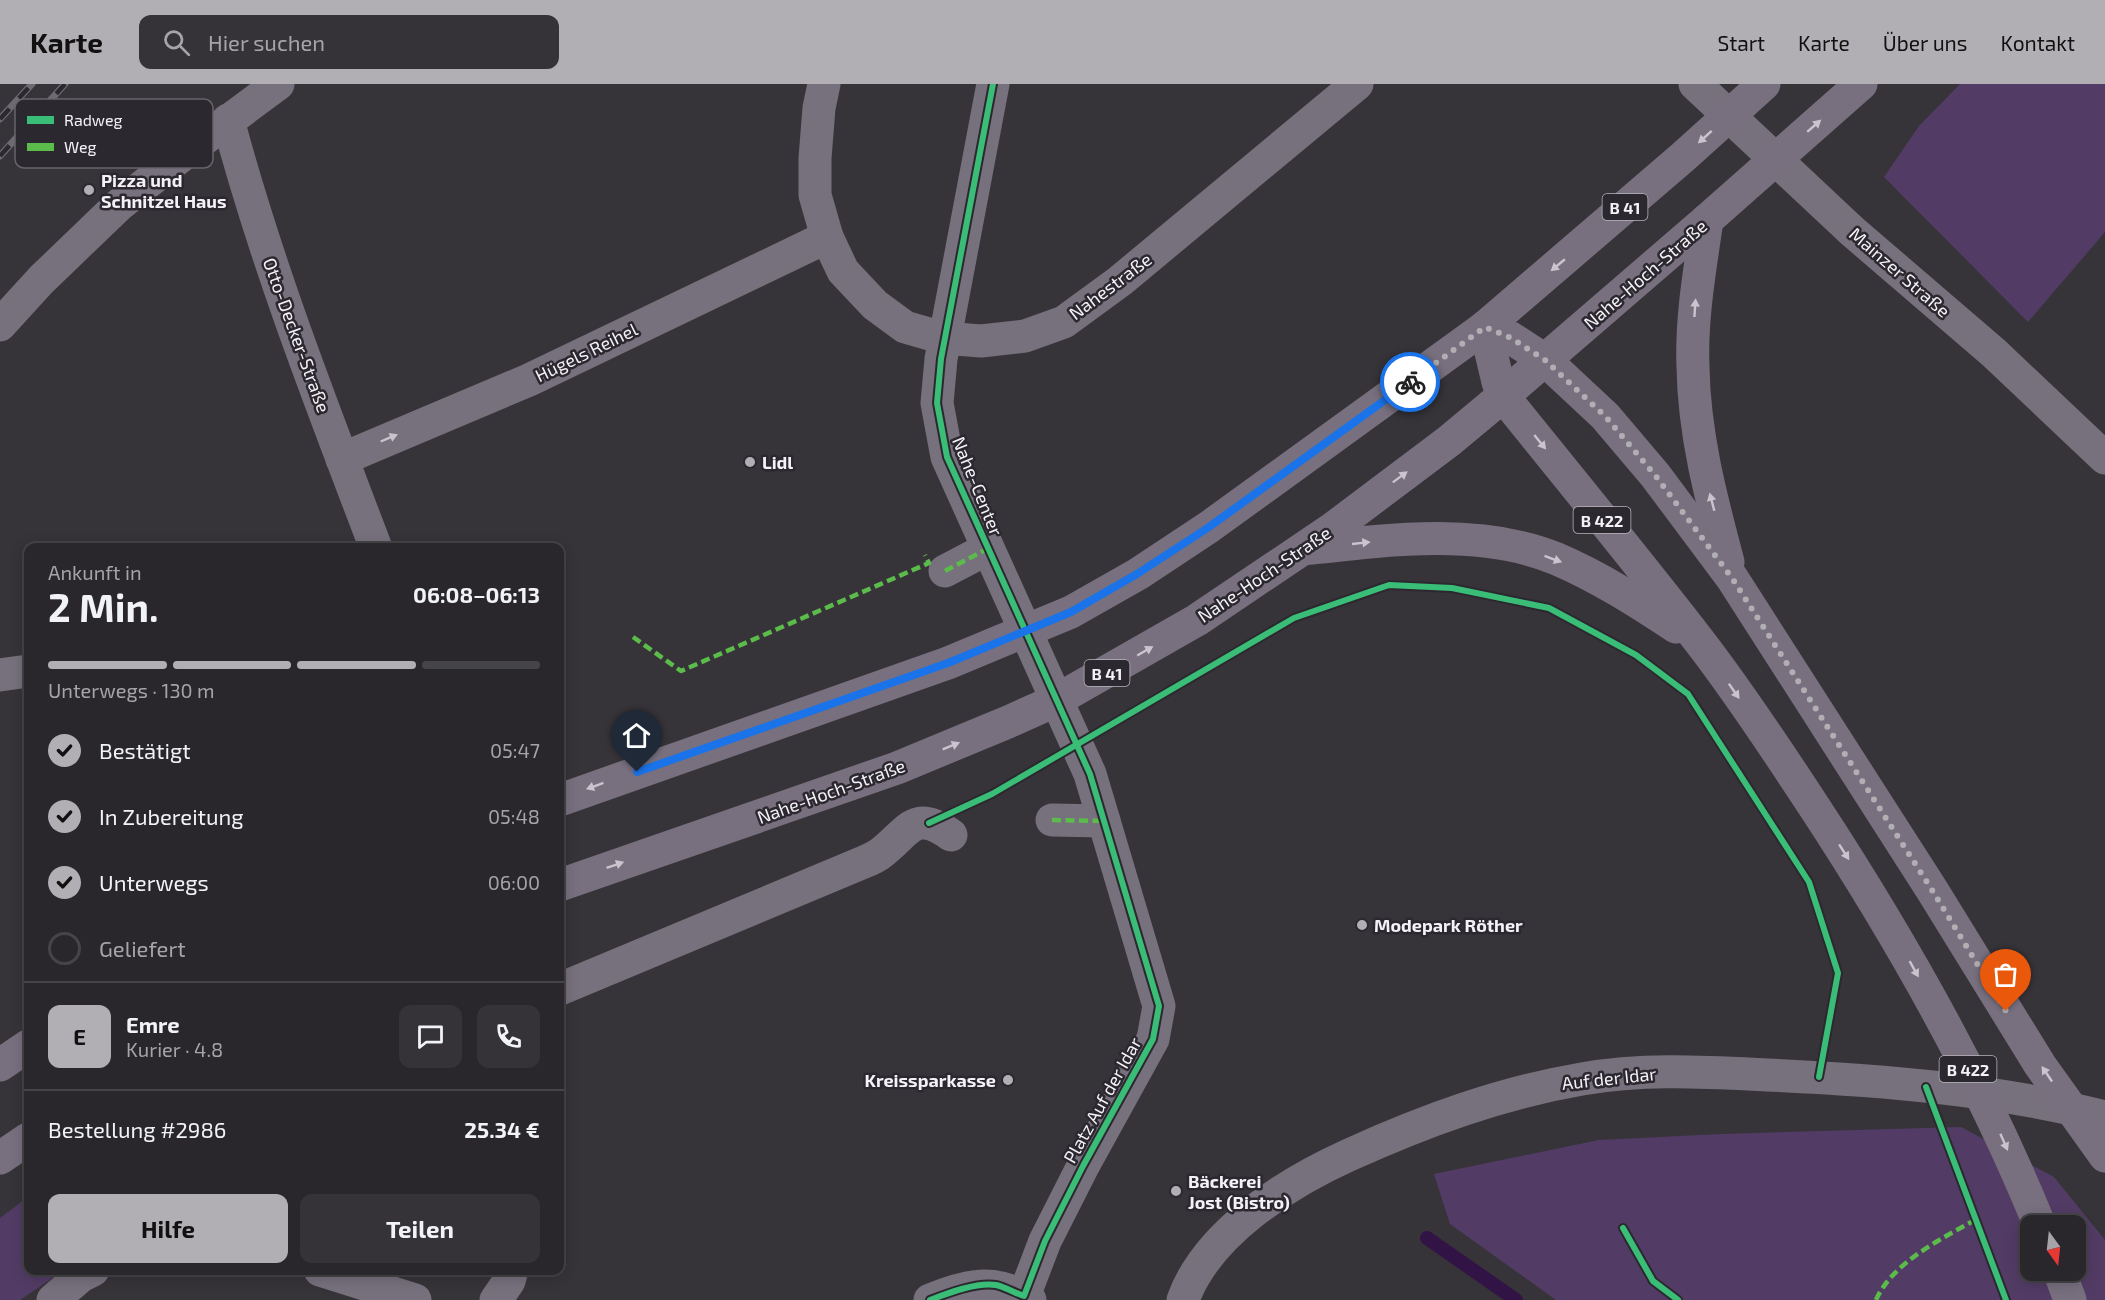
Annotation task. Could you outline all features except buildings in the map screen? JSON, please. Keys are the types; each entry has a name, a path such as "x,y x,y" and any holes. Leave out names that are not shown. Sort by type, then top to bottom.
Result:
{"main road":[{"name":"B 41","path":"564,799 948,663 1071,612 1137,574 1209,527 1485,327 1683,157 1764,84"},
{"name":"Nahe-Hoch-Straße","path":"564,884 897,768 1055,701 1197,620 1303,549 1449,441 1707,220 1861,84"},
{"path":"1707,220 1693,330 1694,395 1709,493 1732,578"},
{"path":"1485,327 1511,338 1545,360 1605,416 1655,475 1732,578 1932,890 2040,1065 2105,1156"},
{"path":"1485,327 1492,363 1503,396"},
{"name":"B 422","path":"1503,396 1701,643 1783,760 1885,918 1941,1018 1997,1126 2035,1215"},
{"path":"1303,549 1374,542 1449,539 1524,549 1556,558 1591,575 1643,604 1701,643"},
{"path":"0,1065 24,1049"},
{"path":"0,1158 24,1142"},
{"path":"2063,1281 2070,1300"}],"street":[{"path":"213,132 278,84"},
{"name":"Nahestraße","path":"824,84 819,108 815,195 826,237 843,271 875,305 905,327 943,338 981,341 1025,336 1064,322 1120,281 1357,84"},
{"name":"Nahe-Center","path":"993,84 941,358 937,403 947,457 1090,774"},
{"name":"Mainzer Straße","path":"1695,84 1852,231 1994,353 2105,458"},
{"name":"Otto-Decker-Straße","path":"228,120 261,236 309,374 374,543"},
{"path":"0,325 41,280 119,205 166,168"},
{"name":"Hügels Reihel","path":"342,459 529,380 826,237"},
{"name":"Nahe-Center","path":"945,571 988,551"},
{"path":"0,675 24,672"},
{"name":"Platz Auf der Idar","path":"1027,1298 1045,1241 1088,1156 1153,1039 1159,1006 1090,774"},
{"path":"1052,820 1104,821"},
{"path":"564,987 864,862 880,854 915,823 929,823 951,835"},
{"name":"Auf der Idar","path":"1183,1300 1201,1266 1220,1240 1256,1210 1301,1179 1414,1126 1521,1090 1584,1078 1650,1072 1819,1077 1992,1095 2105,1117"},
{"path":"53,1300 83,1275"},
{"path":"336,1275 415,1300"},
{"path":"496,1300 511,1275"},
{"path":"930,1300 973,1287 996,1285 1027,1298"}],"shaded area":[{"path":"1960,84 2105,84 2105,232 2028,322 1884,177 1919,126"},
{"path":"1961,1127 2054,1177 2085,1215 2020,1215 2020,1281 2086,1281 2086,1217 2105,1240 2105,1300 1556,1300 1450,1224 1434,1174 1599,1140"},
{"path":"24,1200 24,1275 57,1275 20,1300 0,1300 0,1218"}],"waterway":[{"path":"1427,1238 1516,1300"}],"railway":[{"path":"18,99 32,84"},
{"path":"51,99 65,84"},
{"path":"0,119 15,103"},
{"path":"0,156 15,139"}],"marked path":[{"path":"945,571 987,549"},
{"path":"633,637 681,671 929,563 925,555"},
{"path":"1052,820 1104,821"},
{"path":"1876,1300 1883,1287 1905,1263 1975,1220"}],"cycle path":[{"path":"930,1300 963,1289 988,1284 1024,1296 1045,1241 1083,1166 1153,1039 1159,1006 1090,774 947,457 937,403 941,359 993,84"},
{"path":"929,823 992,794 1294,618 1389,585 1452,588 1549,608 1636,655 1688,694 1809,882 1838,973 1819,1077"},
{"path":"1926,1087 2006,1300"},
{"path":"1623,1228 1653,1281 1678,1300"}],"way so far":[{"path":"1410,382 1485,327 1511,338 1545,360 1605,416 1655,475 1732,578 1932,890 2006,1011"}],"place":[{"name":"Pizza und Schnitzel Haus","path":"89,190"},
{"name":"Lidl","path":"750,462"},
{"name":"Modepark Röther","path":"1362,925"},
{"name":"Kreissparkasse","path":"1008,1080"},
{"name":"Bäckerei Jost (Bistro)","path":"1176,1191"}],"route":[{"path":"637,772 948,663 1071,612 1137,574 1209,527 1410,382"}]}
